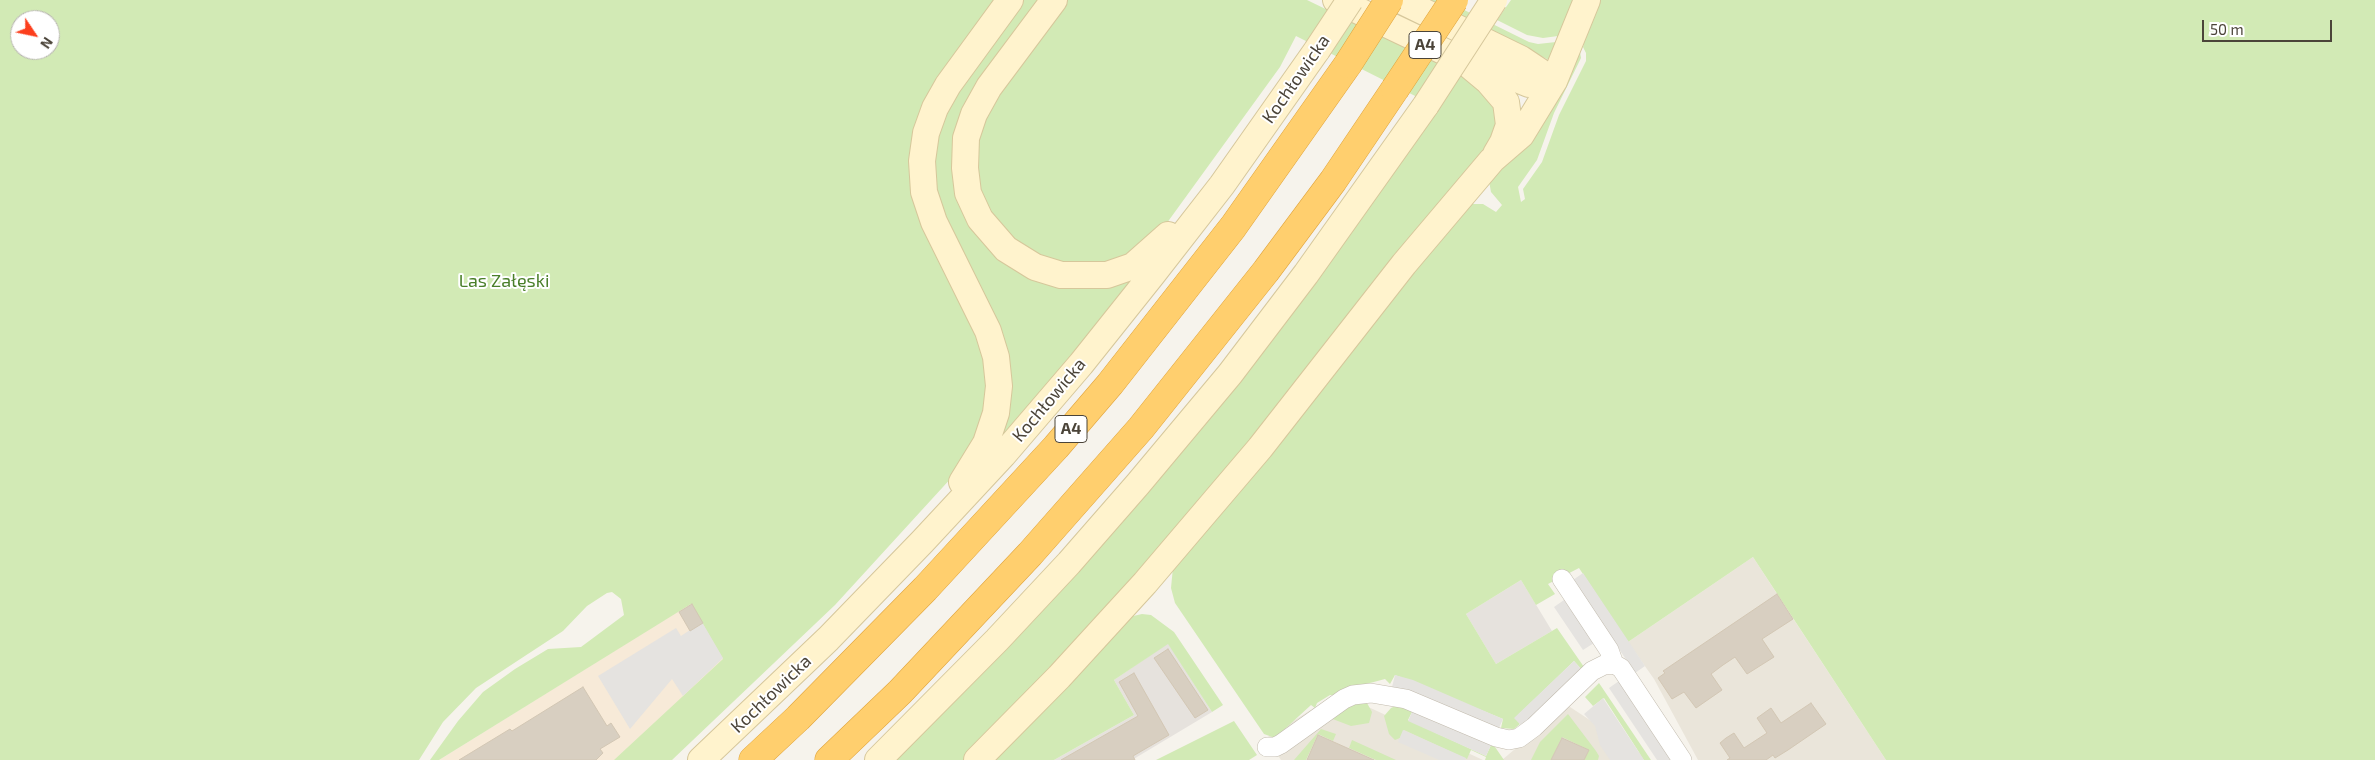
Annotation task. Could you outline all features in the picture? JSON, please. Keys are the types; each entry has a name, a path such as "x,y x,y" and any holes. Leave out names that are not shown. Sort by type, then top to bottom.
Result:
{"highway":[{"name":"A4","path":"753,760 798,718 925,589 1056,447 1144,341 1233,226 1348,64 1389,0"},
{"name":"A4","path":"829,760 900,692 1030,554 1135,434 1266,271 1333,181 1454,0"}],"main road":[{"path":"922,542 986,443 996,413 999,386 996,358 988,331 934,222 924,192 922,161 926,133 935,108 948,85 1010,0"},
{"path":"1054,0 989,87 974,114 966,138 965,168 968,193 980,219 994,237 1006,249 1035,267 1061,275 1107,275 1133,266 1159,245 1190,211 1222,185"},
{"path":"1336,0 1462,60 1492,69 1529,84 1554,81"},
{"name":"Kochłowicka","path":"702,760 828,639 922,542 1003,455 1081,364 1222,185 1350,0"},
{"path":"1400,0 1521,59 1554,81"},
{"path":"878,760 938,701 1069,563 1169,448 1306,274 1426,105 1494,0"},
{"path":"1492,160 1521,135 1554,81 1587,0"},
{"path":"977,760 1065,670 1204,514 1260,448 1404,264 1492,160 1503,142 1509,125 1506,102 1488,81 1462,60"}],"street":[{"path":"1562,579 1609,650 1614,664"},
{"path":"1267,747 1275,747 1281,744 1344,699 1353,695 1371,692 1406,699 1496,737 1509,740 1520,738 1534,728 1592,671 1604,665 1614,664 1621,668 1626,675 1682,760"}],"shaded area":[{"path":"1753,557 1886,760 1698,760 1654,679 1628,642"},
{"path":"1583,573 1645,666 1635,673 1573,580"},
{"path":"1521,580 1552,631 1496,664 1466,614"},
{"path":"701,597 738,659 629,760 439,760"},
{"path":"1564,600 1594,643 1583,650 1554,607"},
{"path":"702,622 723,658 683,696 672,679 630,729 598,676 676,628 681,636"},
{"path":"1168,643 1212,712 1132,760 1054,760 1134,715 1114,680"},
{"path":"1574,661 1582,670 1523,727 1514,718"},
{"path":"1395,675 1413,680 1503,719 1498,730 1408,691 1392,687"},
{"path":"1619,681 1671,760 1657,760 1609,688"},
{"path":"1338,693 1483,760 1281,760 1266,738"},
{"path":"1603,698 1644,760 1610,760 1600,745 1595,726 1584,714"},
{"path":"1567,705 1649,759 1649,760 1502,760"},
{"path":"1413,710 1491,745 1486,756 1408,721"},
{"path":"1403,730 1466,758 1465,760 1439,760 1398,742"}],"green space":[{"name":"Las Załęski","path":"0,0 999,0 915,144 988,366 981,431 953,476 835,605 672,760 614,760 723,659 691,604 439,760 430,760 458,721 483,692 515,669 548,649 581,647 624,615 621,599 612,592 607,593 587,606 563,631 476,688 443,722 419,760 0,760"},
{"path":"1022,0 1041,0 960,127 1003,260 1137,275 1003,440 999,439 1008,399 933,185 935,136 955,92"},
{"path":"1066,0 1307,0 1484,86 1493,93 1500,133 1203,502 965,760 892,760 1437,107 1296,36 1280,67 1164,227 1137,249 1110,262 1080,266 1044,259 1021,246 999,226 980,192 977,144 989,108"},
{"path":"1424,0 1444,0 1529,42 1538,44 1556,42 1549,60"},
{"path":"1511,0 1578,0 1558,36 1543,38 1527,35 1497,20"},
{"path":"1595,0 2375,0 2375,760 1886,760 1753,557 1628,642 1579,568 1548,584 1555,594 1536,605 1521,580 1466,614 1496,664 1557,628 1584,667 1582,670 1574,661 1515,718 1520,724 1514,729 1501,728 1503,719 1395,675 1390,684 1385,679 1355,687 1338,696 1330,695 1317,703 1315,708 1311,705 1275,738 1264,734 1175,603 1171,588 1173,567 1336,364 1472,204 1483,204 1496,212 1502,205 1491,192 1489,181 1576,49 1580,52 1581,58 1554,113 1537,160 1518,187 1521,202 1525,199 1523,189 1542,162 1559,115 1586,61 1586,53 1583,47 1584,42 1580,40"},
{"path":"1142,614 1151,615 1174,632 1223,705 1212,712 1168,644 1114,680 1134,715 1054,760 991,760 1129,617"},
{"path":"1599,683 1651,760 1644,760 1604,698 1593,706 1585,697"},
{"path":"1367,703 1372,712 1369,723 1351,726 1330,718 1349,704"},
{"path":"1400,704 1412,712 1408,720 1486,756 1491,745 1495,747 1504,760 1485,760 1486,757 1471,750 1467,759 1404,730 1400,738 1395,740 1389,734 1384,716 1391,708"},
{"path":"1568,714 1596,751 1599,756 1598,760 1584,760 1589,750 1562,737 1551,760 1531,760 1540,742"},
{"path":"1234,721 1257,755 1249,760 1156,760"},
{"path":"1321,729 1336,734 1333,741 1318,734 1306,760 1294,760"},
{"path":"1352,740 1396,760 1376,760 1349,748"}],"building":[{"path":"1777,594 1793,619 1762,639 1774,657 1747,674 1735,657 1711,674 1722,690 1696,708 1684,692 1672,699 1658,678 1665,673 1663,671"},
{"path":"692,604 703,623 690,631 679,612"},
{"path":"1168,649 1208,710 1195,718 1154,658"},
{"path":"1134,673 1169,735 1133,756 1135,760 1061,760 1138,716 1119,682"},
{"path":"583,687 607,726 611,723 620,737 600,749 603,753 596,760 459,760 510,729 512,731"},
{"path":"1811,703 1826,724 1788,750 1775,758 1773,755 1766,760 1727,760 1730,758 1720,743 1726,738 1734,733 1744,748 1767,733 1757,718 1771,708 1781,723"},
{"path":"1318,735 1374,760 1307,760"},
{"path":"1562,738 1589,750 1584,760 1551,760"}]}
